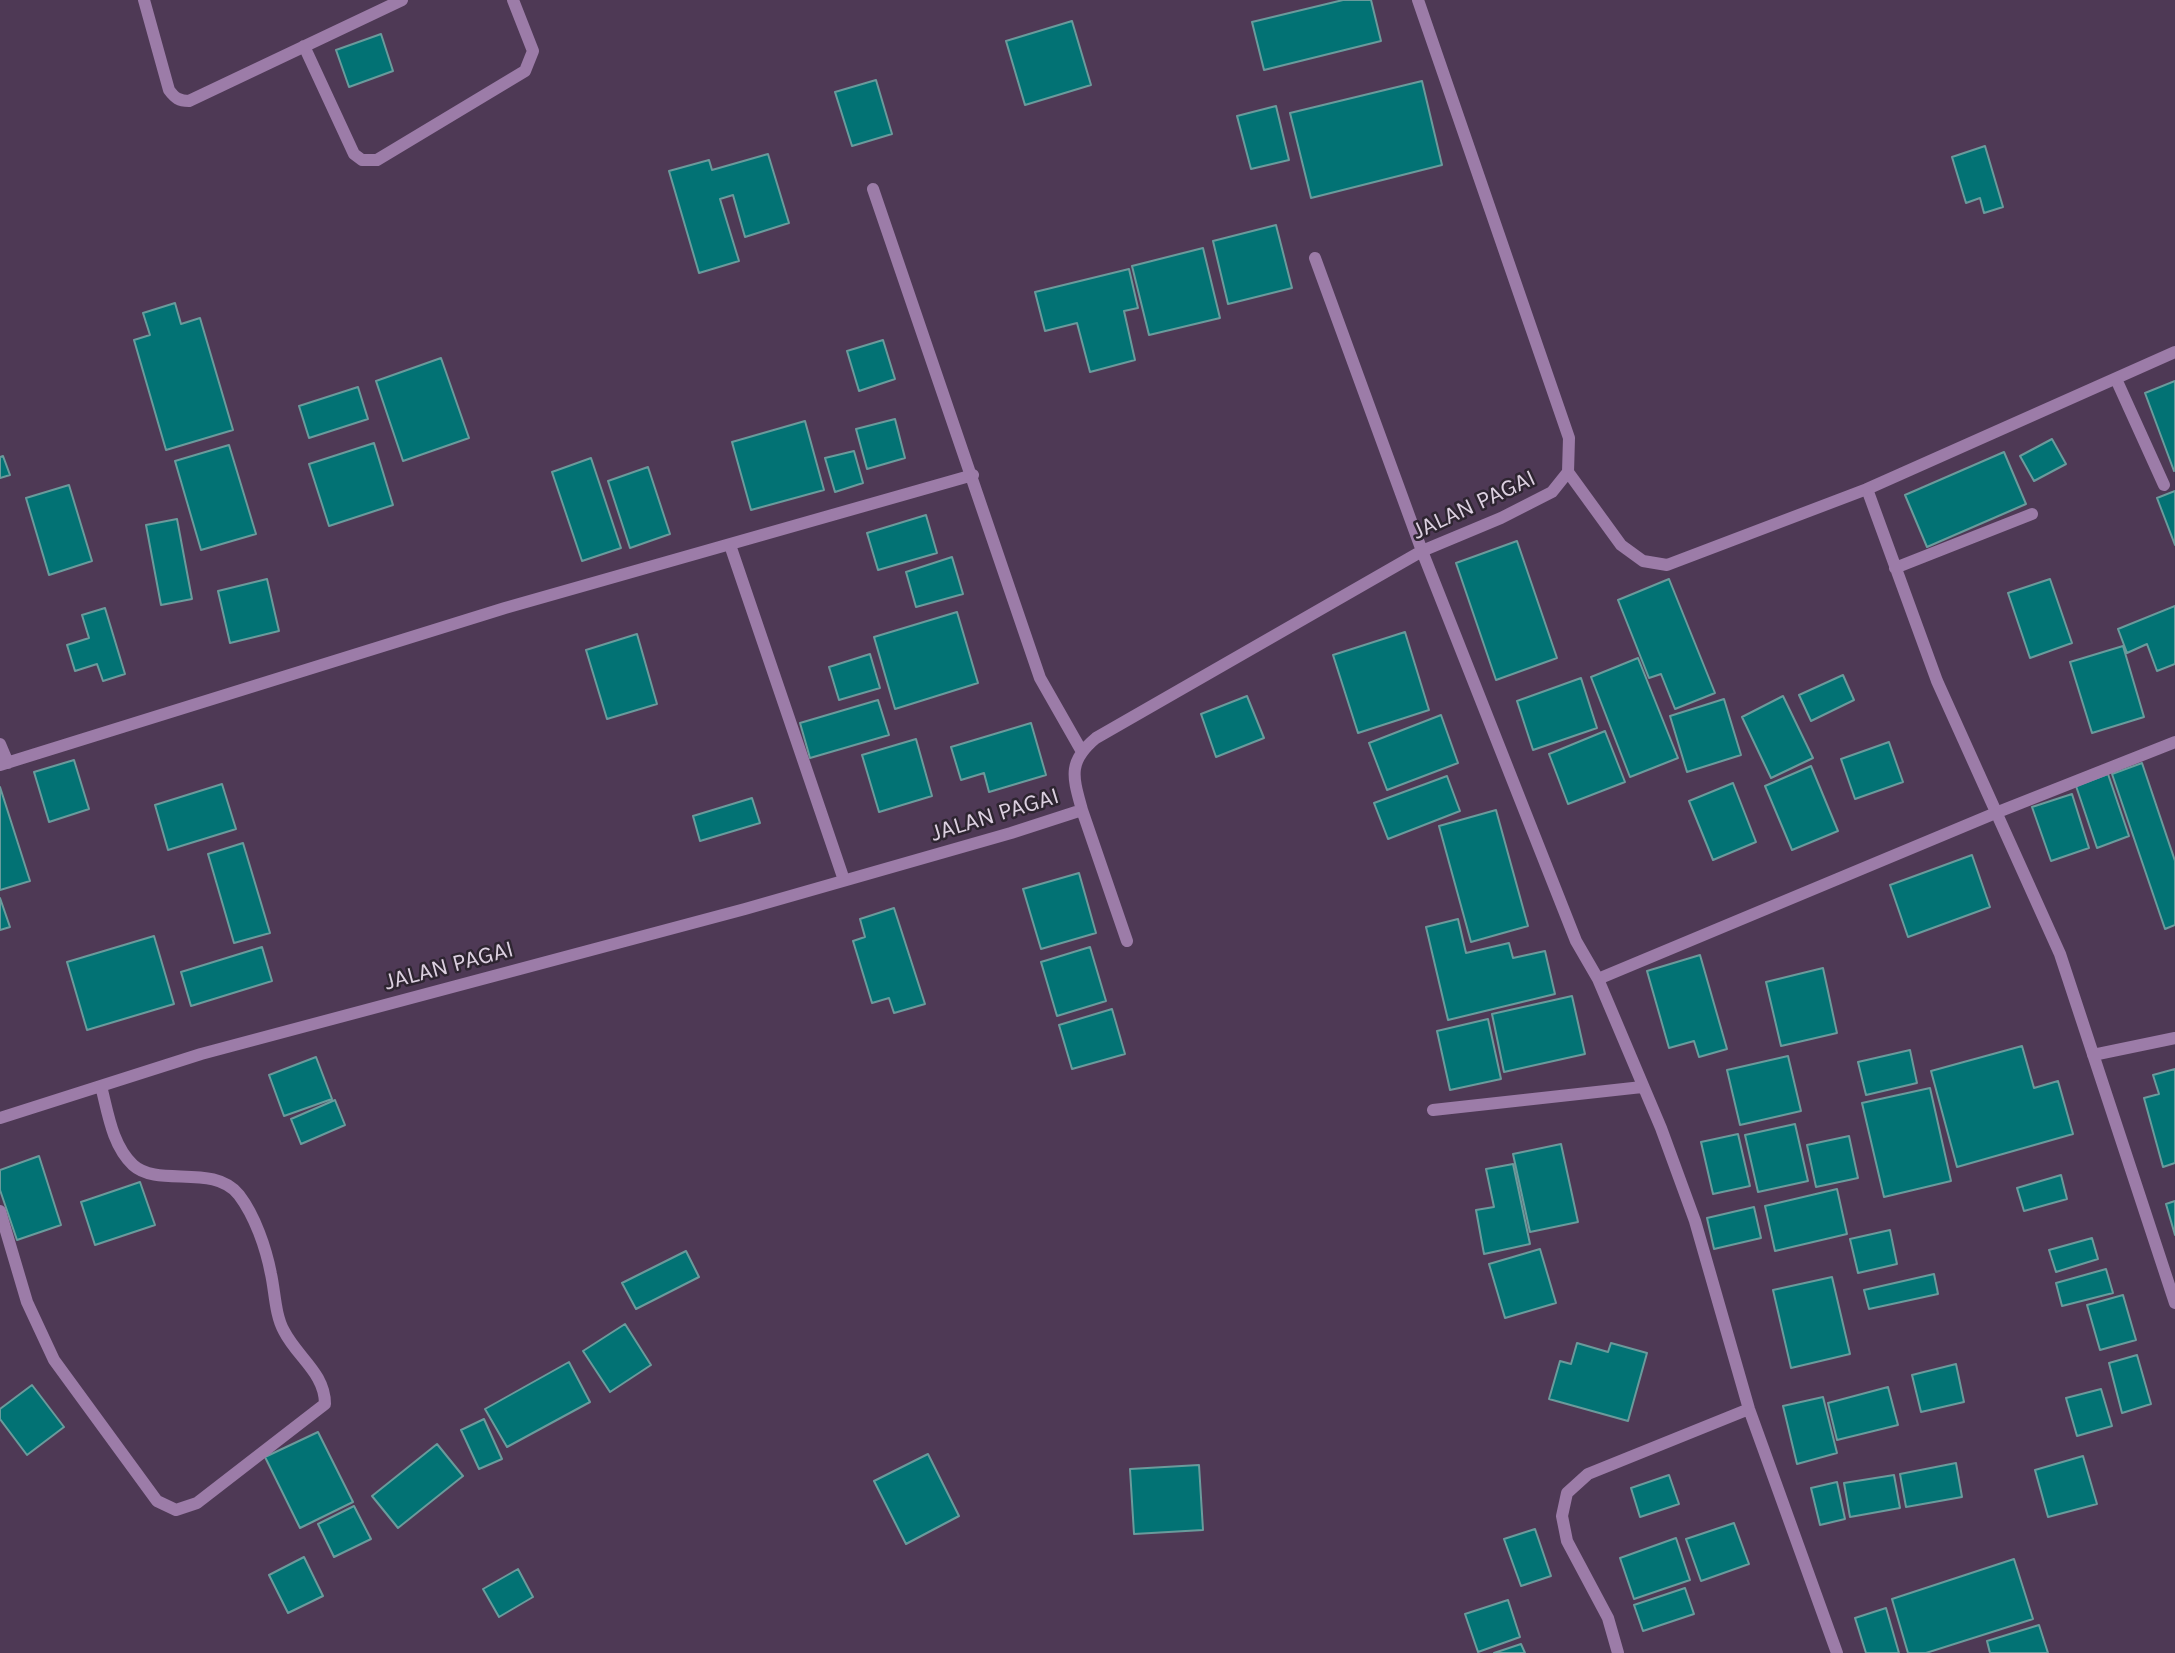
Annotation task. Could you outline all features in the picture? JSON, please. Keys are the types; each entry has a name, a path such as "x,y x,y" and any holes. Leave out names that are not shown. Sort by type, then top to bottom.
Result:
{"street":[{"path":"144,0 169,90 174,98 182,101 189,101 402,0"},
{"path":"304,46 354,154 362,160 377,160 526,71 533,51 513,0"},
{"name":"JALAN PAGAI","path":"0,1118 201,1054 844,880 1082,810 1073,768 1081,750 1096,738 1422,551 1501,518 1552,492 1568,472 1569,438 1418,0"},
{"path":"873,189 973,475 1040,678 1081,750"},
{"path":"1315,258 1422,551 1576,941 1598,979 1661,1128 1695,1221 1749,1409 1838,1653"},
{"path":"1568,472 1620,545 1643,561 1667,565 1867,489 2175,352"},
{"path":"2116,379 2164,485"},
{"path":"0,744 4,764 377,646 973,475"},
{"path":"1867,489 1937,681 1998,811 2060,954 2175,1303"},
{"path":"1895,568 2032,514"},
{"path":"730,545 844,880"},
{"path":"1598,979 1998,811 2175,742"},
{"path":"1082,810 1127,941"},
{"path":"2093,1055 2175,1038"},
{"path":"0,1211 27,1302 54,1360 157,1501 176,1510 197,1503 325,1404 323,1385 283,1331 271,1271 258,1231 237,1192 216,1181 191,1175 164,1175 134,1167 115,1139 101,1086"},
{"path":"1433,1110 1642,1087"},
{"path":"1618,1653 1608,1618 1567,1541 1562,1516 1567,1493 1588,1474 1749,1409"}],"building":[{"path":"1343,0 1371,0 1381,41 1264,70 1252,22"},
{"path":"1072,21 1091,85 1025,105 1006,41"},
{"path":"381,34 393,71 349,87 336,50"},
{"path":"876,80 892,134 852,146 835,92"},
{"path":"1422,81 1442,165 1311,198 1290,113"},
{"path":"1276,106 1289,160 1251,169 1237,116"},
{"path":"1985,146 2003,207 1984,213 1980,198 1966,203 1952,157"},
{"path":"768,154 789,223 745,237 733,195 720,199 739,261 699,273 669,171 709,160 712,170"},
{"path":"1276,225 1292,288 1228,304 1213,241"},
{"path":"1203,248 1220,318 1149,335 1132,266"},
{"path":"1129,269 1138,308 1124,311 1135,360 1090,372 1077,323 1045,331 1035,292"},
{"path":"175,303 181,324 200,318 233,430 166,450 134,340 150,335 143,313"},
{"path":"883,340 895,379 859,391 847,351"},
{"path":"441,358 469,438 403,461 376,381"},
{"path":"2175,381 2175,470 2174,471 2145,393"},
{"path":"358,387 368,419 309,438 299,406"},
{"path":"895,419 905,458 867,469 856,429"},
{"path":"805,421 824,490 751,510 732,442"},
{"path":"2052,439 2066,464 2034,481 2020,456"},
{"path":"374,443 393,505 329,526 309,464"},
{"path":"229,445 256,534 201,550 175,461"},
{"path":"854,451 863,483 835,492 825,458"},
{"path":"2004,452 2026,504 1927,547 1905,495"},
{"path":"3,456 10,475 0,478 0,457"},
{"path":"591,458 621,548 582,561 552,472"},
{"path":"648,467 670,534 630,548 608,481"},
{"path":"69,485 92,561 49,575 26,498"},
{"path":"2175,491 2175,545 2157,498"},
{"path":"926,515 937,553 878,570 867,533"},
{"path":"177,519 192,599 161,605 146,525"},
{"path":"1517,541 1557,658 1496,680 1456,563"},
{"path":"952,557 963,594 916,607 906,572"},
{"path":"267,579 279,631 230,643 218,591"},
{"path":"1669,579 1715,693 1675,709 1661,674 1649,678 1618,600"},
{"path":"2050,579 2072,643 2030,658 2008,593"},
{"path":"2175,606 2175,664 2157,671 2147,644 2127,653 2118,629"},
{"path":"105,608 125,674 103,681 97,664 75,671 67,645 89,638 82,615"},
{"path":"957,612 978,683 895,709 874,637"},
{"path":"1405,632 1429,710 1358,733 1333,655"},
{"path":"637,634 657,704 607,719 586,650"},
{"path":"2123,646 2144,717 2092,733 2070,662"},
{"path":"870,654 880,688 839,700 829,667"},
{"path":"1638,658 1678,758 1630,777 1591,677"},
{"path":"1843,675 1854,700 1811,721 1799,695"},
{"path":"1581,678 1597,728 1533,750 1517,701"},
{"path":"1247,696 1264,738 1216,757 1201,714"},
{"path":"1783,696 1813,758 1771,778 1742,717"},
{"path":"1724,699 1741,755 1687,772 1670,716"},
{"path":"878,700 889,735 810,758 800,723"},
{"path":"1441,715 1458,763 1387,790 1369,743"},
{"path":"1031,723 1046,775 989,792 984,773 961,780 951,747"},
{"path":"1605,731 1625,782 1568,804 1549,754"},
{"path":"916,739 932,796 879,812 862,755"},
{"path":"1889,742 1903,782 1855,799 1841,759"},
{"path":"74,760 89,809 49,822 34,772"},
{"path":"2142,763 2175,861 2175,925 2165,929 2112,774"},
{"path":"1811,766 1838,831 1792,850 1765,786"},
{"path":"2108,774 2129,836 2097,848 2076,786"},
{"path":"1447,776 1460,811 1388,839 1374,803"},
{"path":"1733,783 1756,842 1713,860 1689,801"},
{"path":"222,784 236,829 168,850 155,805"},
{"path":"0,787 30,881 0,890"},
{"path":"2072,794 2089,848 2051,861 2032,807"},
{"path":"752,798 760,823 700,841 693,816"},
{"path":"1496,810 1528,926 1471,942 1439,826"},
{"path":"243,843 270,933 234,943 208,854"},
{"path":"1972,855 1990,907 1908,937 1890,885"},
{"path":"1079,873 1096,933 1041,949 1023,889"},
{"path":"0,898 10,927 0,930"},
{"path":"894,908 925,1004 894,1013 889,998 872,1003 853,941 865,937 860,919"},
{"path":"1458,919 1466,953 1509,943 1513,958 1545,951 1555,994 1448,1020 1426,927"},
{"path":"154,936 174,1004 87,1030 67,962"},
{"path":"262,947 272,981 191,1006 181,972"},
{"path":"1090,947 1106,1001 1057,1016 1041,962"},
{"path":"1700,955 1727,1049 1699,1057 1694,1041 1669,1048 1647,971"},
{"path":"1823,968 1837,1033 1781,1046 1766,982"},
{"path":"1572,996 1585,1054 1504,1072 1492,1014"},
{"path":"1112,1009 1125,1054 1072,1069 1059,1025"},
{"path":"1488,1019 1501,1079 1450,1090 1437,1031"},
{"path":"2022,1046 2034,1088 2058,1081 2073,1134 1957,1167 1931,1071"},
{"path":"1910,1050 1917,1083 1866,1095 1858,1062"},
{"path":"1788,1056 1801,1111 1740,1125 1727,1070"},
{"path":"316,1057 332,1099 284,1116 269,1075"},
{"path":"2175,1069 2175,1163 2163,1167 2144,1098 2159,1094 2153,1075"},
{"path":"1930,1088 1951,1181 1884,1197 1862,1103"},
{"path":"335,1100 345,1125 301,1144 291,1119"},
{"path":"1795,1124 1808,1181 1758,1192 1745,1135"},
{"path":"1738,1134 1750,1186 1713,1194 1701,1142"},
{"path":"1849,1136 1858,1178 1816,1187 1807,1145"},
{"path":"1561,1144 1578,1222 1530,1232 1513,1154"},
{"path":"39,1156 61,1225 17,1240 0,1190 0,1170"},
{"path":"1513,1164 1530,1244 1484,1254 1476,1210 1494,1207 1486,1169"},
{"path":"2061,1175 2067,1199 2024,1211 2017,1188"},
{"path":"140,1182 155,1225 95,1245 81,1202"},
{"path":"1837,1189 1847,1234 1775,1251 1765,1206"},
{"path":"2175,1201 2175,1235 2166,1204"},
{"path":"1754,1207 1761,1238 1714,1249 1707,1218"},
{"path":"1890,1230 1897,1264 1858,1273 1850,1239"},
{"path":"2092,1238 2098,1259 2056,1272 2049,1250"},
{"path":"1540,1249 1556,1303 1505,1318 1489,1264"},
{"path":"686,1251 699,1277 636,1309 622,1283"},
{"path":"2106,1269 2113,1293 2062,1306 2056,1283"},
{"path":"1934,1274 1938,1294 1869,1309 1864,1290"},
{"path":"1832,1277 1850,1354 1791,1368 1773,1290"},
{"path":"2123,1295 2136,1340 2100,1350 2087,1305"},
{"path":"625,1324 651,1365 610,1392 583,1351"},
{"path":"1577,1343 1608,1352 1611,1343 1647,1353 1628,1421 1549,1399 1560,1361 1571,1364"},
{"path":"2137,1355 2151,1404 2122,1413 2109,1363"},
{"path":"569,1362 590,1402 507,1447 485,1409"},
{"path":"1956,1364 1964,1402 1921,1412 1912,1375"},
{"path":"32,1385 64,1427 27,1455 0,1419 0,1409"},
{"path":"1888,1387 1898,1425 1837,1440 1828,1403"},
{"path":"2101,1389 2112,1426 2077,1436 2066,1398"},
{"path":"1823,1397 1837,1453 1797,1464 1783,1406"},
{"path":"484,1419 502,1459 479,1469 461,1430"},
{"path":"318,1432 353,1502 300,1528 265,1457"},
{"path":"437,1444 463,1476 398,1528 372,1496"},
{"path":"928,1454 959,1516 906,1544 874,1481"},
{"path":"2083,1456 2097,1504 2048,1517 2035,1470"},
{"path":"1956,1463 1962,1497 1906,1507 1900,1474"},
{"path":"1199,1465 1203,1530 1134,1534 1130,1469"},
{"path":"1669,1475 1679,1504 1640,1517 1631,1488"},
{"path":"1894,1475 1900,1508 1850,1517 1844,1483"},
{"path":"1837,1482 1845,1519 1820,1525 1811,1488"},
{"path":"354,1506 371,1539 334,1557 318,1524"},
{"path":"1734,1523 1749,1564 1701,1581 1686,1539"},
{"path":"1535,1529 1551,1576 1521,1586 1504,1539"},
{"path":"1676,1538 1690,1580 1634,1599 1620,1558"},
{"path":"304,1557 323,1596 288,1613 269,1575"},
{"path":"2014,1559 2033,1619 1926,1653 1908,1653 1892,1599"},
{"path":"518,1569 533,1597 499,1617 483,1589"},
{"path":"1685,1588 1694,1614 1643,1631 1634,1605"},
{"path":"1508,1600 1520,1637 1478,1652 1465,1614"},
{"path":"1886,1608 1899,1653 1866,1653 1855,1618"},
{"path":"2039,1625 2048,1653 1990,1653 1987,1641"},
{"path":"1521,1644 1525,1653 1494,1653"}]}
